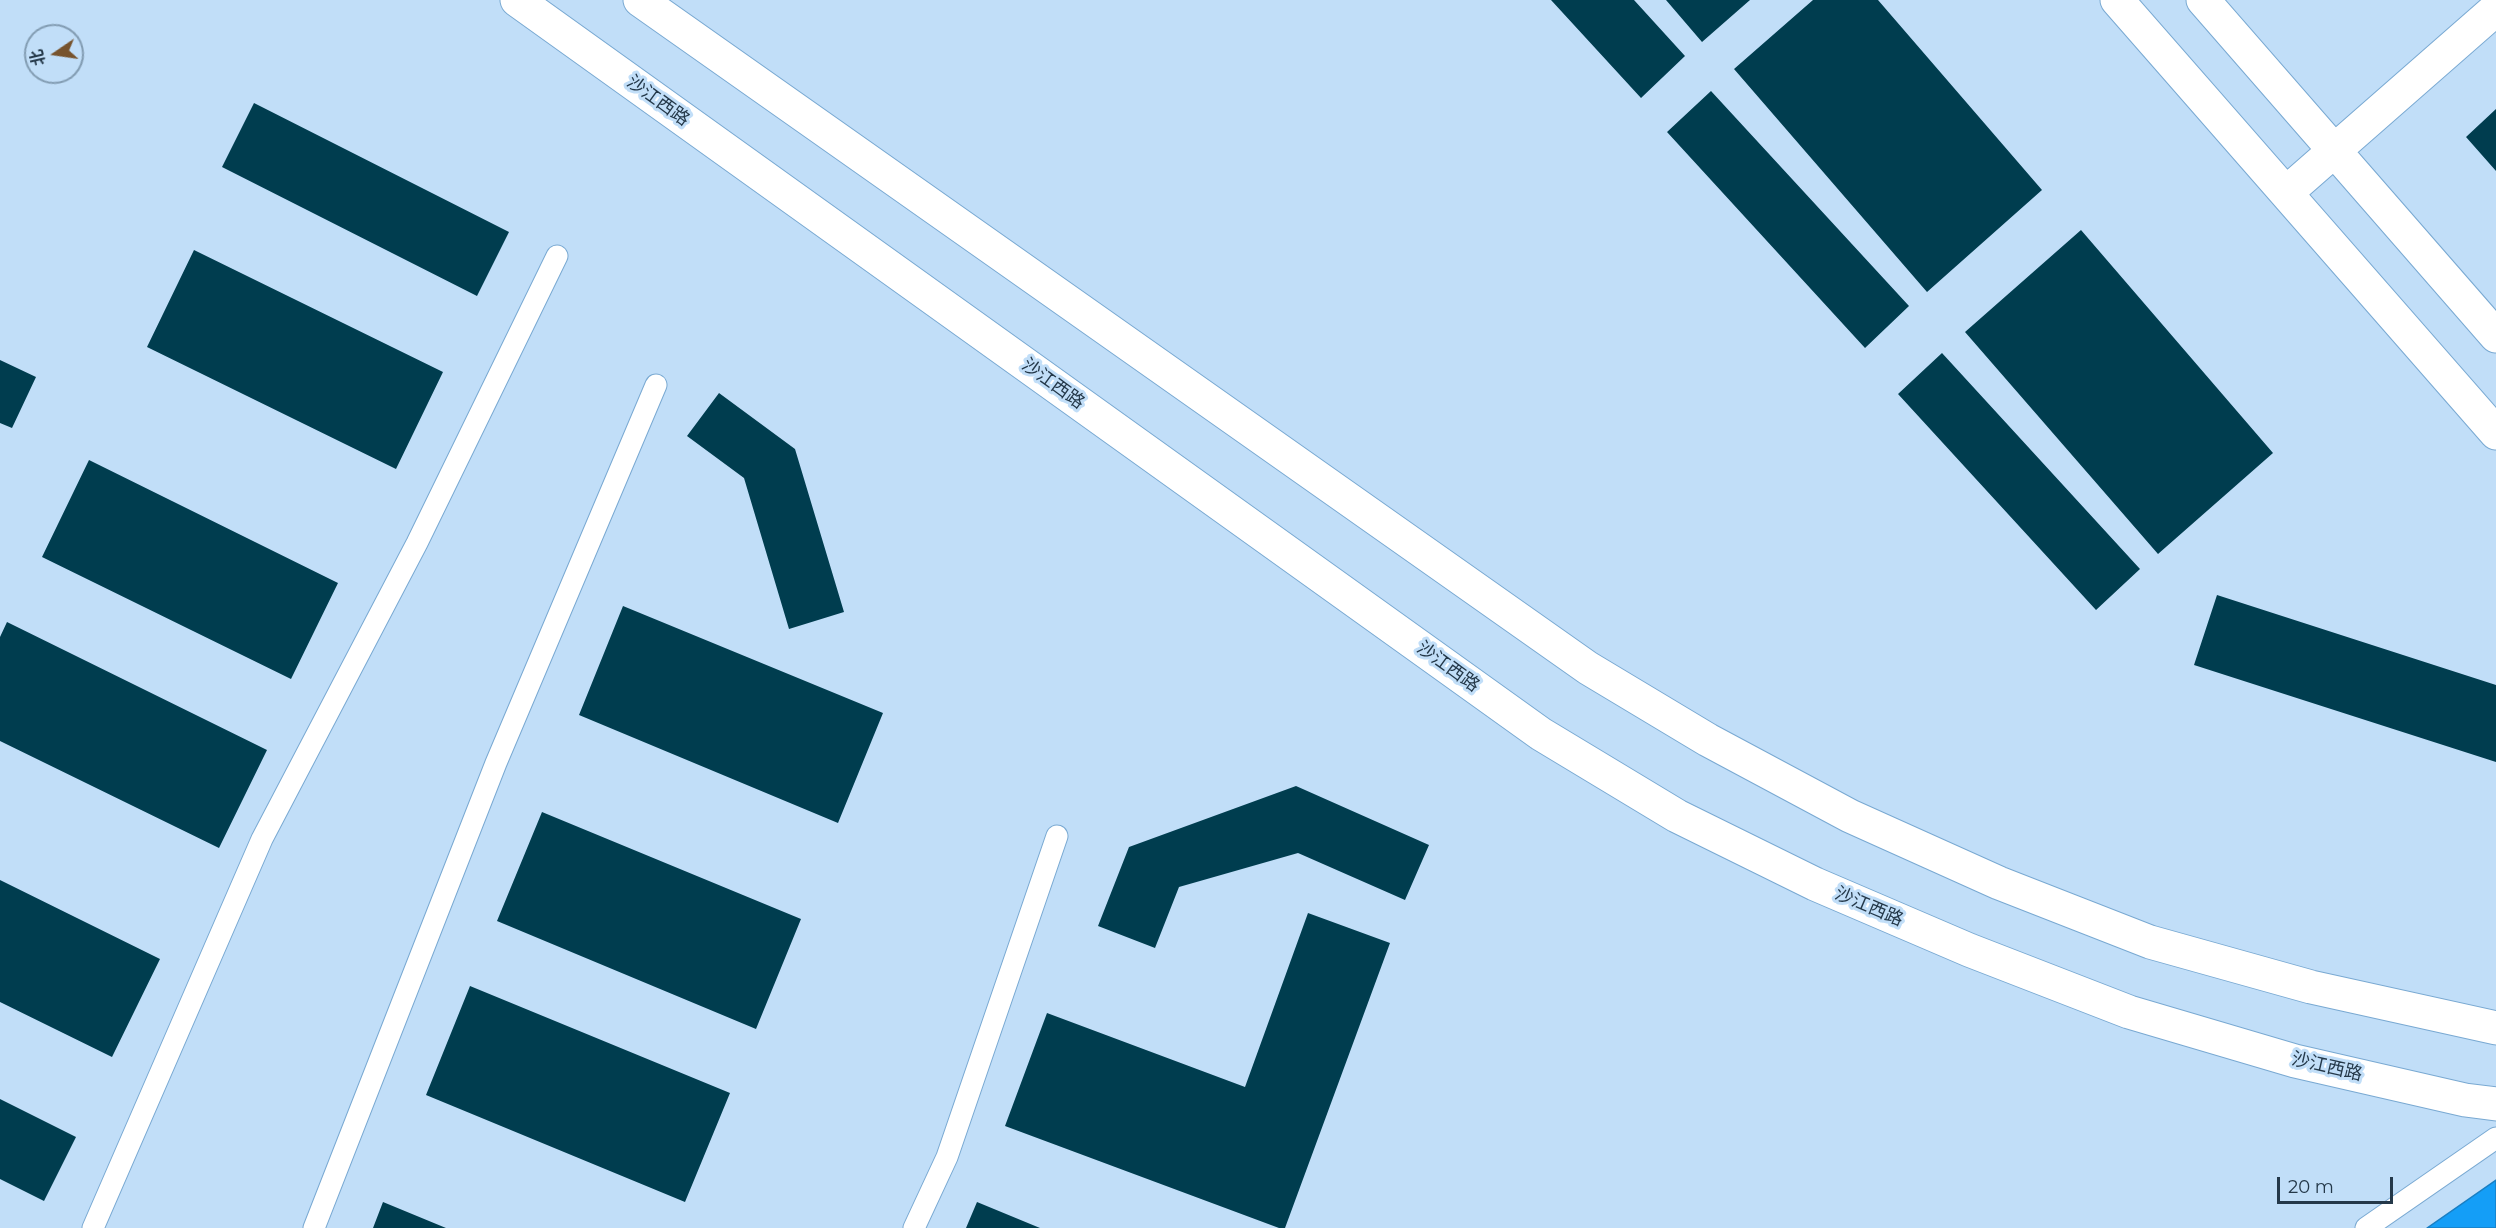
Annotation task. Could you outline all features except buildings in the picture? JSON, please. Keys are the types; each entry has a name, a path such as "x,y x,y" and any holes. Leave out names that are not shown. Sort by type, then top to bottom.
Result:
{"street":[{"name":"沙江西路","path":"517,0 1540,734 1677,816 1815,884 1969,951 2129,1012 2295,1061 2465,1100 2496,1104"},
{"path":"640,0 1588,668 1708,740 1850,816 1999,883 2150,942 2311,987 2496,1028"},
{"path":"2117,0 2496,433"},
{"path":"2203,0 2496,336"},
{"path":"2286,193 2496,9"}],"lane":[{"path":"93,1228 262,838 417,543 557,256"},
{"path":"314,1228 496,763 656,385"},
{"path":"914,1228 946,1157 1057,836"},
{"path":"2366,1228 2496,1137"}],"water":[{"path":"2496,1180 2496,1228 2427,1228"}]}
